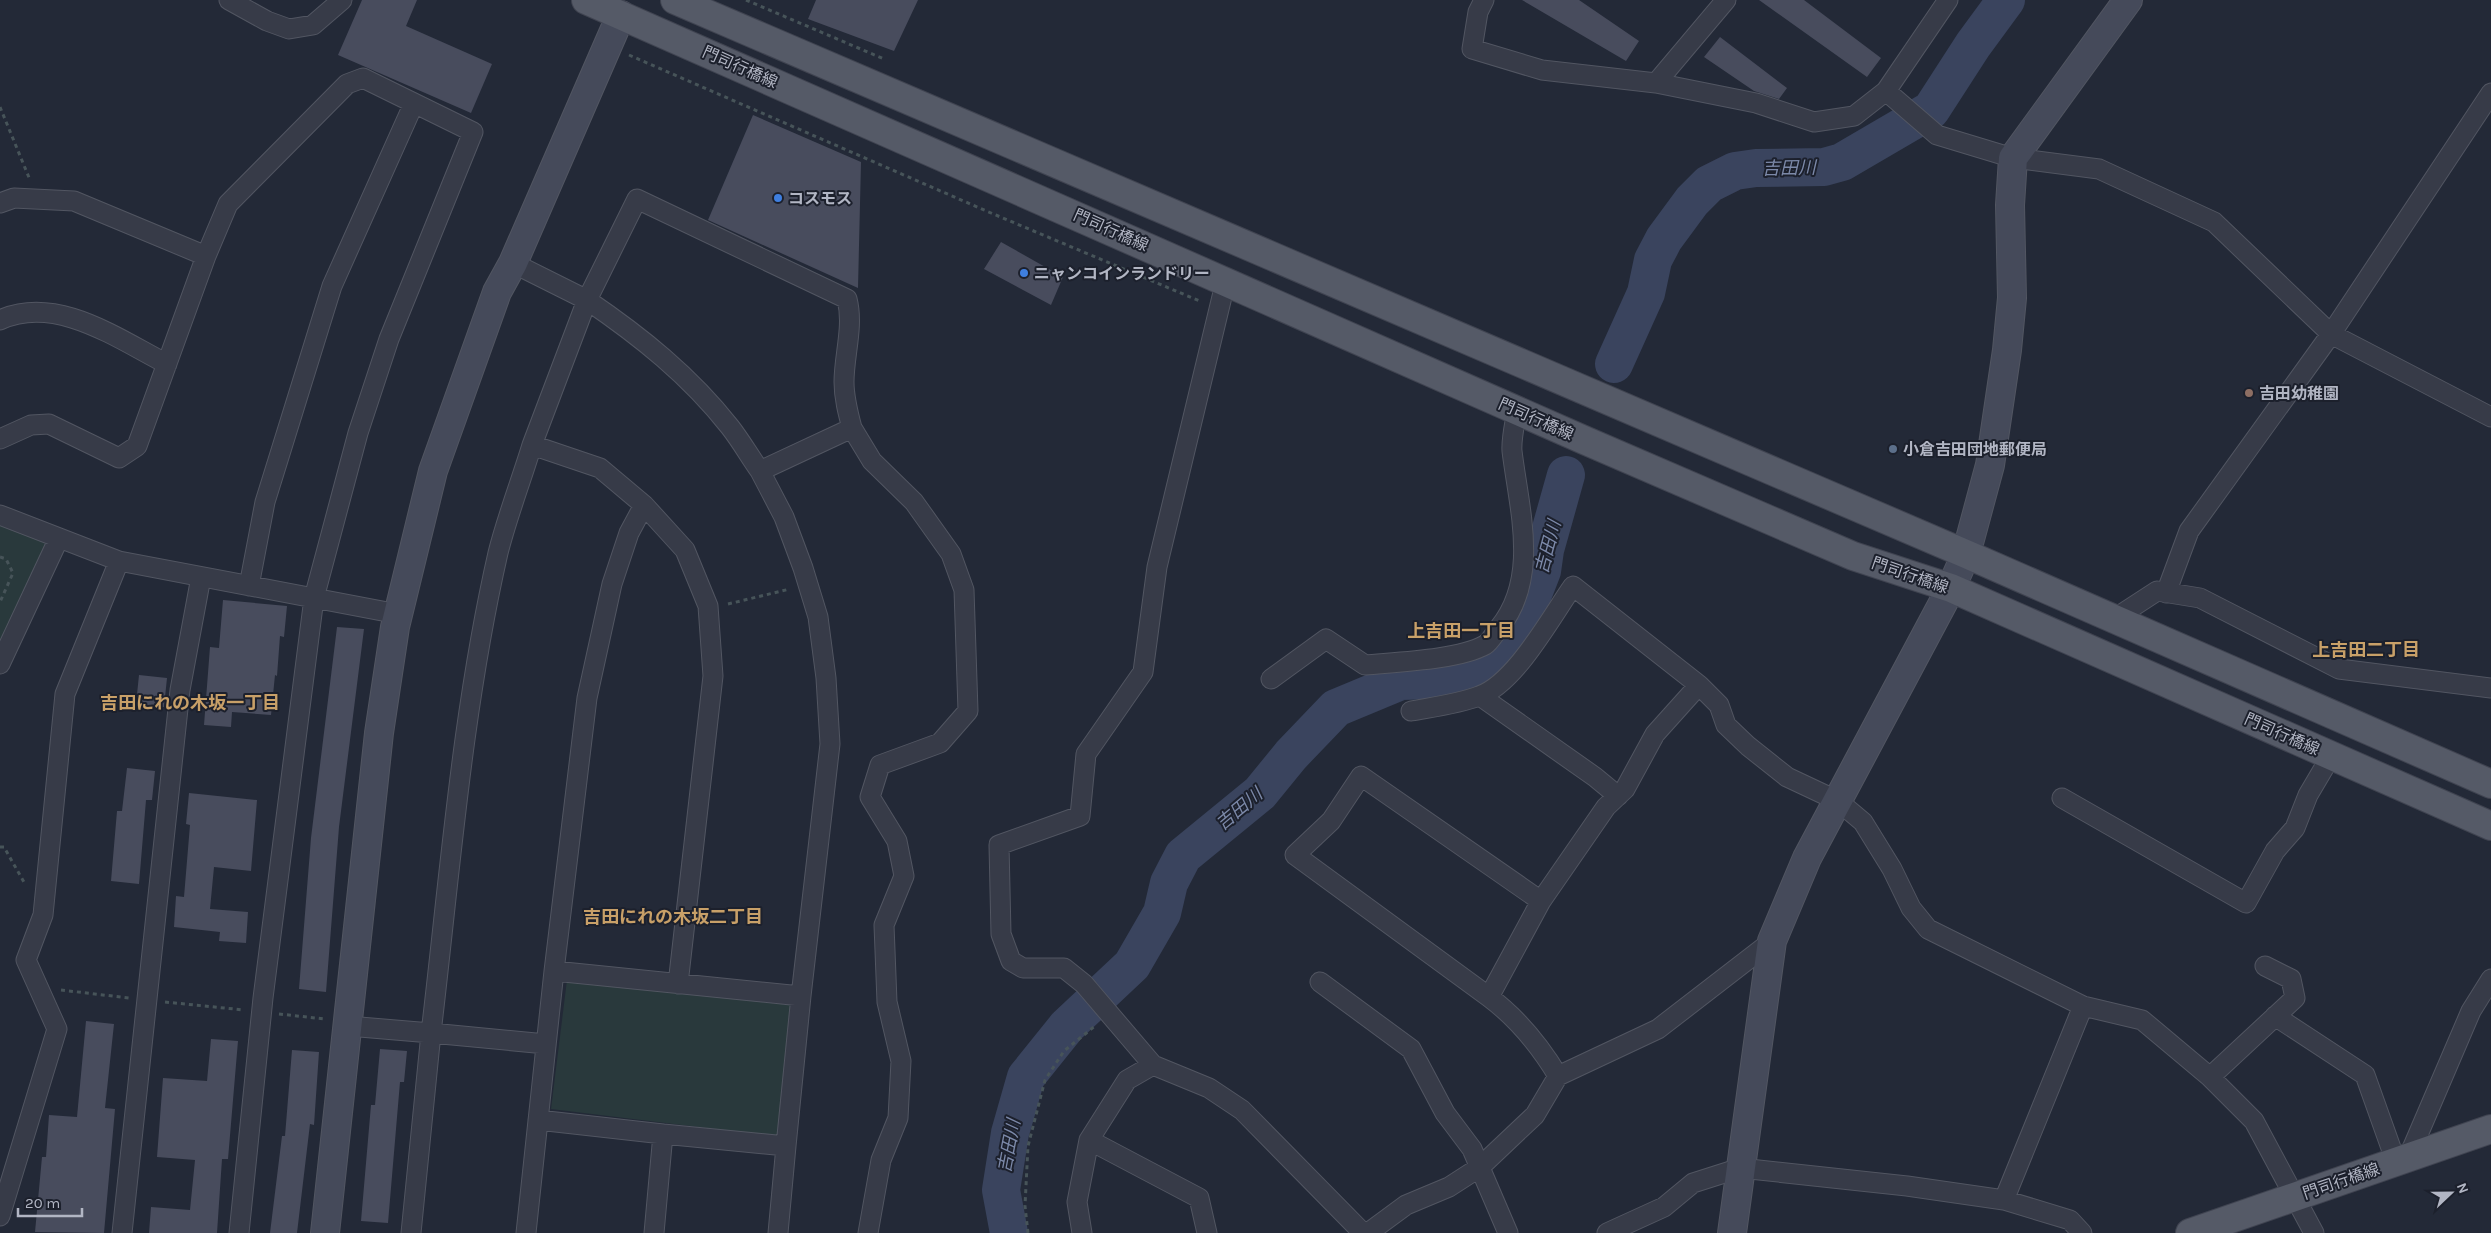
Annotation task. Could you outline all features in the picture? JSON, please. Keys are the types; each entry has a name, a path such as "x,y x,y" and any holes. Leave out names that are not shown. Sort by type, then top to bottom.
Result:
{"main road":[{"name":"門司行橋線","path":"586,0 624,7 1517,410 1853,556 1951,588 2491,826"},
{"path":"675,0 1966,554 2491,784"},
{"name":"門司行橋線","path":"2190,1233 2491,1129"}],"street":[{"path":"229,0 289,29 313,26 342,0"},
{"path":"1484,0 1478,12 1472,50 1542,70 1656,82 1756,103 1814,122 1854,116 1886,91 1948,0"},
{"path":"1656,82 1726,0"},
{"path":"1732,1233 1772,941 1808,858 1951,588 1966,554 1990,465 2007,350 2012,298 2010,205 2013,158 2128,0"},
{"path":"325,1233 341,1023 379,733 398,614 433,471 497,292 513,263 624,7"},
{"path":"0,439 31,425 50,424 119,458 137,446 206,256 228,204 347,84 362,78 474,132 390,339 358,433 314,598 268,1013 239,1233"},
{"path":"1886,91 1937,135 2013,158 2099,169 2214,222 2331,334 2491,416"},
{"path":"2166,592 2189,530 2331,334 2491,93"},
{"path":"249,586 265,502 332,286 414,103"},
{"path":"0,204 14,198 74,201 206,256"},
{"path":"411,1233 431,1033 465,739 482,632 499,551 532,445 587,300 637,199 847,300 850,312 844,381 846,406 852,428 872,461 914,502 951,554 964,590 968,711 940,743 880,765 870,797 897,841 904,876 884,925 887,1002 901,1061 898,1118 881,1160 868,1233"},
{"path":"513,263 587,300 630,329 698,390 730,428 760,471 784,516 818,617 826,678 830,744 778,1233"},
{"path":"1226,280 1157,567 1143,672 1086,754 1080,816 999,845 1001,934 1010,961 1023,968 1064,968 1084,984 1106,1013 1153,1065 1209,1088 1242,1110 1363,1233"},
{"path":"0,320 44,311 85,322 167,364"},
{"path":"1271,679 1326,639 1365,666 1454,655 1486,645 1503,623 1519,593 1523,565 1519,490 1512,449 1517,410"},
{"path":"760,471 852,428"},
{"path":"532,445 600,468 644,505 685,550 708,609 713,676 678,984"},
{"path":"526,1233 554,972 587,698 612,584 629,533 644,505"},
{"path":"0,515 119,561 398,614"},
{"path":"0,664 60,538"},
{"path":"0,1216 58,1029 26,960 43,915 65,694 119,561"},
{"path":"122,1233 156,1000 180,690 201,577"},
{"path":"1411,711 1480,696 1497,686 1523,659 1573,586 1699,685 1719,706 1726,725 1748,746 1787,777 1838,800 1863,822 1892,869 1911,908 1928,929 2083,1006 2142,1020 2210,1077 2254,1121 2314,1233"},
{"path":"2114,619 2157,591 2200,598 2339,669 2491,688"},
{"path":"1489,997 1541,901 1606,807 1625,789 1655,734 1699,685"},
{"path":"1480,696 1595,777 1618,796"},
{"path":"2062,798 2246,903 2275,851 2294,828 2308,795 2330,756"},
{"path":"1541,901 1360,776 1331,821 1295,855 1501,1006 1541,1048 1558,1076"},
{"path":"1368,1233 1406,1205 1449,1187 1480,1167 1535,1115 1558,1076 1658,1029 1772,941"},
{"path":"2210,1077 2295,998 2291,979 2265,966"},
{"path":"554,972 802,996"},
{"path":"2402,1160 2471,1011 2491,979"},
{"path":"1320,982 1411,1049 1444,1113 1472,1149 1508,1233"},
{"path":"2004,1200 2083,1006"},
{"path":"2275,1016 2365,1075 2402,1160"},
{"path":"341,1023 546,1044"},
{"path":"1082,1233 1076,1202 1089,1140 1127,1080 1153,1065"},
{"path":"538,1120 786,1146"},
{"path":"654,1233 663,1134"},
{"path":"1089,1140 1199,1198 1207,1233"},
{"path":"1607,1233 1664,1207 1693,1183 1740,1168 1907,1186 2004,1200 2070,1220 2082,1233"}],"path":[{"path":"746,0 884,59"},
{"path":"626,54 991,213 1219,309"},
{"path":"0,107 38,199"},
{"path":"0,557 6,559 13,573 0,602"},
{"path":"708,609 808,584"},
{"path":"0,846 4,847 43,915"},
{"path":"39,988 156,1000 341,1023"},
{"path":"1028,1233 1025,1206 1028,1146 1044,1080 1064,1051 1106,1013"}],"shaded area":[{"path":"0,525 49,544 0,653"},
{"path":"567,980 792,1005 781,1137 551,1109"}],"building":[{"path":"362,0 417,0 406,26 492,64 471,113 338,55"},
{"path":"816,0 918,0 894,51 808,19"},
{"path":"1522,0 1579,0 1639,41 1626,61"},
{"path":"1759,0 1804,0 1881,58 1867,77"},
{"path":"1720,37 1787,88 1779,99 1754,91 1704,57"},
{"path":"753,115 861,162 858,288 708,220"},
{"name":"ニャンコインランドリー","path":"1001,242 1063,277 1051,305 984,269"},
{"path":"223,600 287,606 284,637 280,636 277,676 275,675 271,715 232,712 231,727 204,725 210,647 219,648"},
{"path":"337,627 364,629 339,827 326,992 299,989 311,838"},
{"path":"139,675 167,678 164,707 136,704"},
{"path":"127,768 155,771 152,800 146,800 139,884 111,881 117,811 122,811"},
{"path":"189,793 257,800 251,871 214,867 210,909 248,912 246,943 219,941 220,932 174,927 176,896 184,897 190,825 186,824"},
{"path":"86,1021 114,1024 105,1108 115,1109 104,1233 35,1232 42,1157 46,1157 49,1115 77,1117"},
{"path":"211,1039 238,1041 228,1159 222,1159 217,1233 149,1233 151,1207 190,1210 195,1160 157,1157 163,1078 207,1081"},
{"path":"380,1049 407,1051 404,1082 400,1082 388,1223 361,1221 371,1105 375,1105"},
{"path":"292,1050 319,1052 314,1125 310,1124 297,1233 270,1233 282,1136 285,1136"}],"waterway":[{"name":"吉田川","path":"1614,364 1646,293 1653,260 1664,239 1692,201 1709,184 1735,171 1756,168 1824,167 1842,162 1931,110 1973,45 2006,0"},
{"name":"吉田川","path":"1009,1233 1001,1190 1010,1133 1026,1077 1067,1026 1132,965 1162,913 1169,883 1183,856 1260,793 1291,755 1336,708 1401,681 1436,680 1458,676 1482,668 1496,658 1510,643 1523,620 1542,571 1545,550 1566,475"}],"place":[{"name":"コスモス","path":"778,198"},
{"name":"ニャンコインランドリー","path":"1024,273"},
{"name":"吉田幼稚園","path":"2249,393"},
{"name":"小倉吉田団地郵便局","path":"1893,449"}],"district":[{"name":"上吉田一丁目","path":"1461,631"},
{"name":"上吉田二丁目","path":"2366,650"},
{"name":"吉田にれの木坂一丁目","path":"190,703"},
{"name":"吉田にれの木坂二丁目","path":"673,917"}]}
